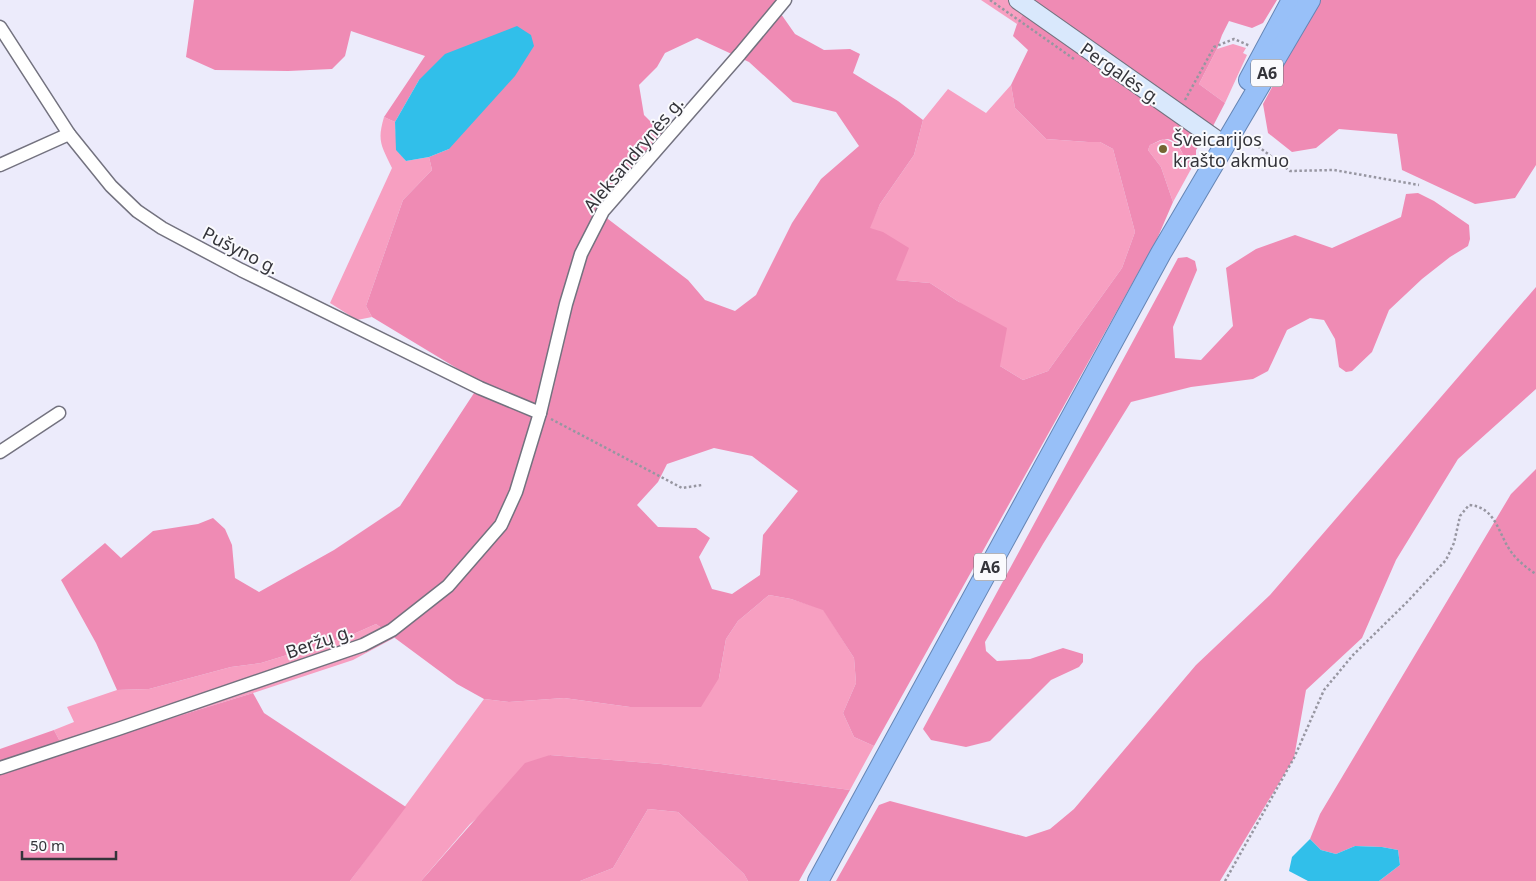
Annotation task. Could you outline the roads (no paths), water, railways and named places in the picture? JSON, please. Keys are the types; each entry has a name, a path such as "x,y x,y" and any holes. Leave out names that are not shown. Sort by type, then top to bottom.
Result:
{"highway":[{"name":"A6","path":"1224,145 1234,110 1292,0"},
{"name":"A6","path":"818,881 1161,253 1310,0"}],"main road":[{"name":"Pergalės g.","path":"1018,0 1224,145"}],"street":[{"name":"Aleksandrynės g.","path":"540,413 566,304 581,254 604,212 785,0"},
{"name":"Pušyno g.","path":"0,27 70,134 111,186 137,211 162,228 241,270 480,388 540,413"},
{"path":"0,165 70,134"},
{"path":"0,452 59,413"},
{"name":"Beržų g.","path":"0,768 363,645 392,630 448,586 501,525 516,492 540,413"}],"water":[{"path":"517,26 531,35 534,46 515,76 449,149 429,157 406,161 396,150 395,122 419,80 445,54"},
{"path":"1310,839 1321,850 1336,854 1355,846 1382,847 1398,850 1400,865 1379,881 1308,881 1289,871 1292,857"}],"place":[{"name":"Šveicarijos krašto akmuo","path":"1163,149"}]}
